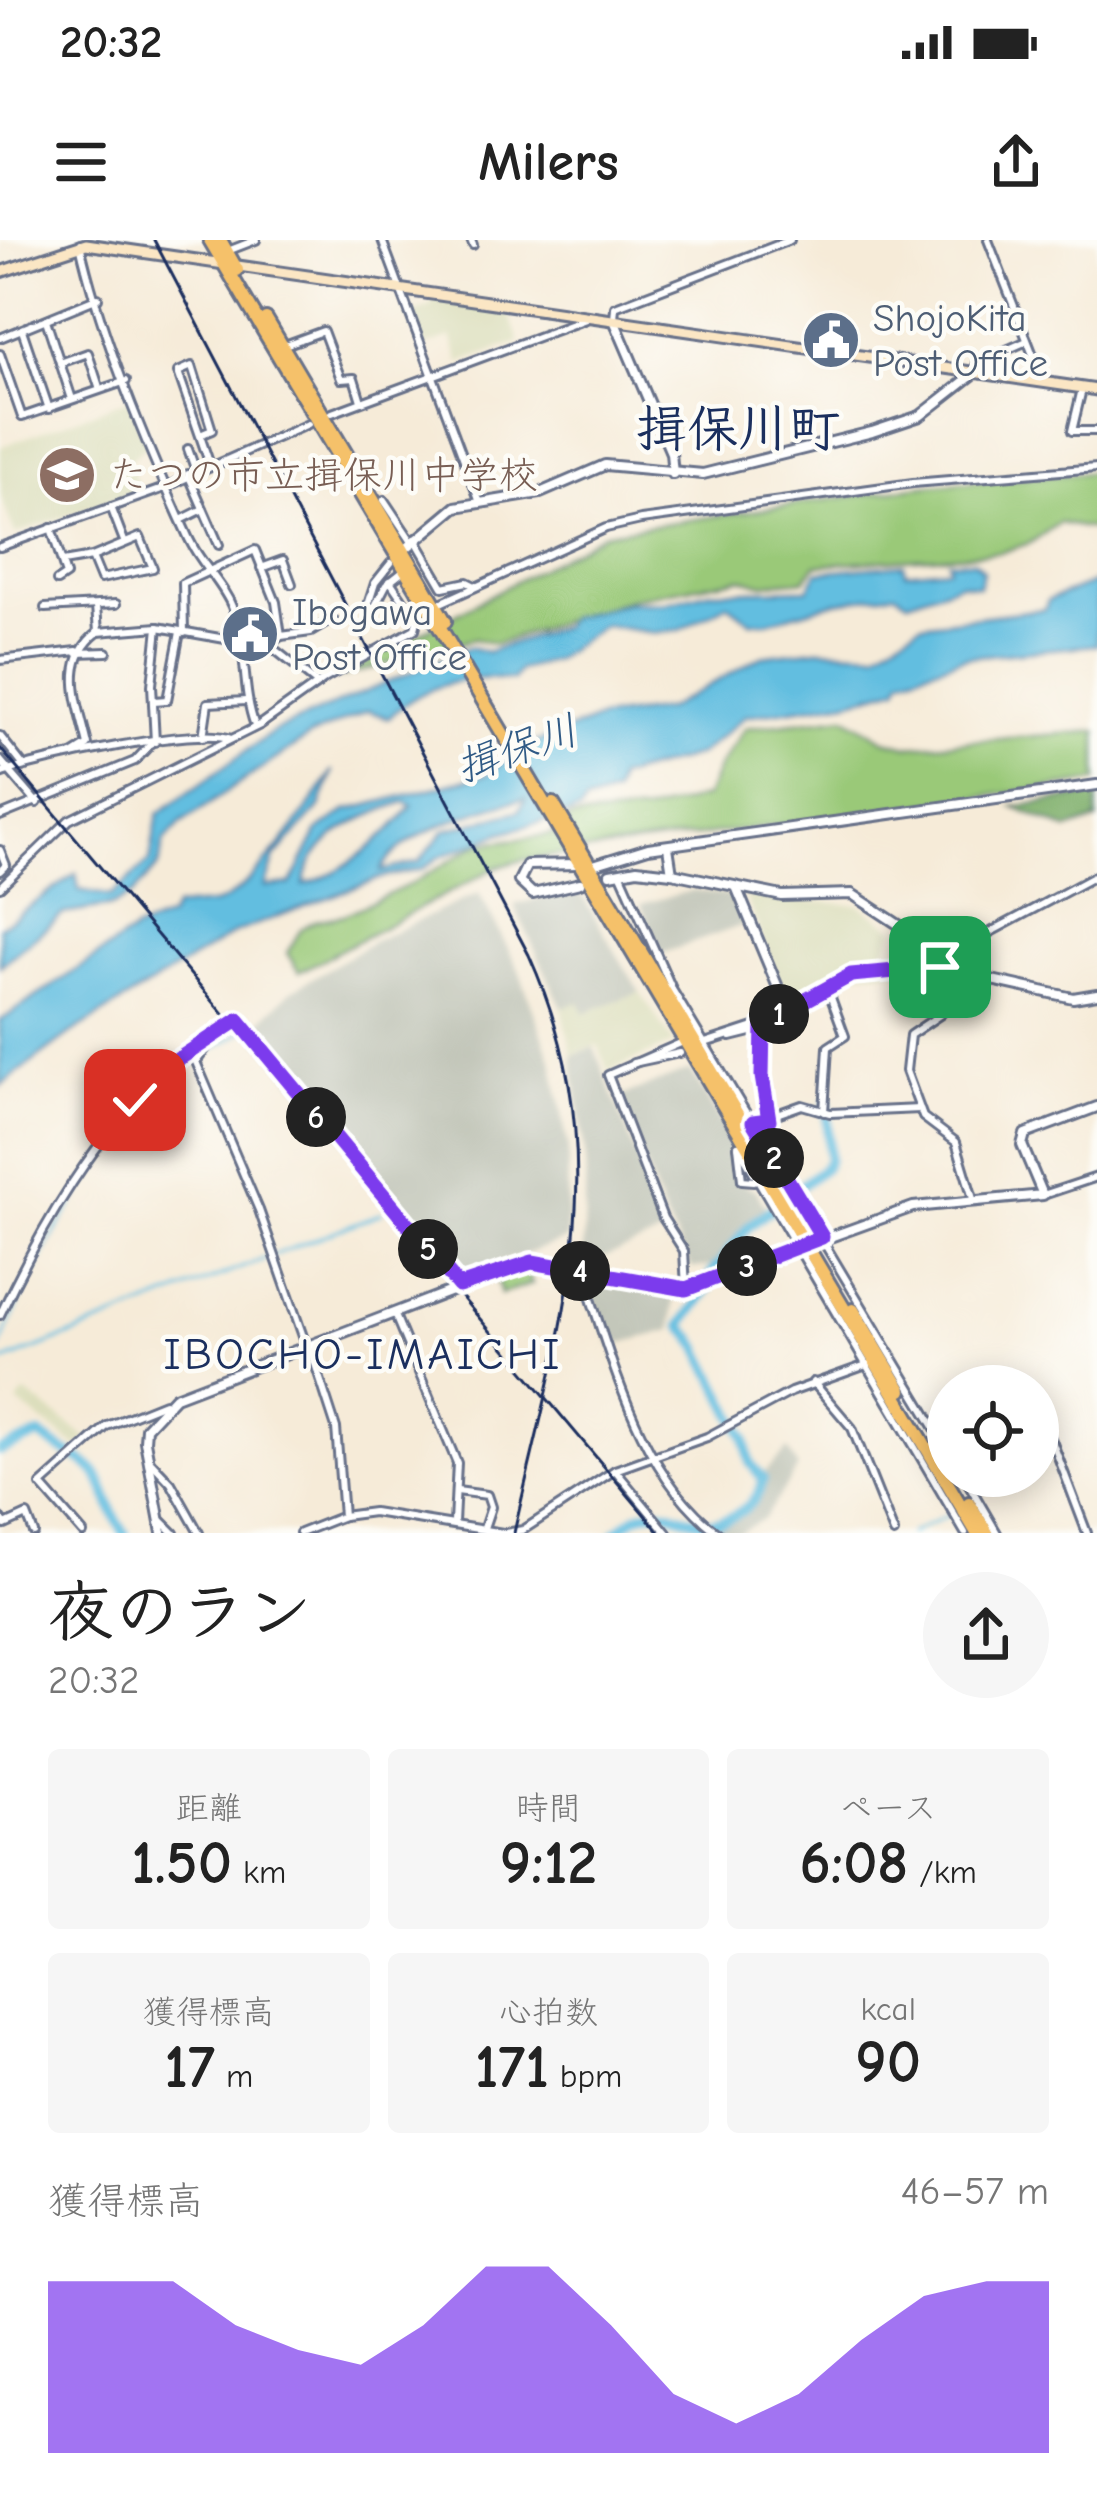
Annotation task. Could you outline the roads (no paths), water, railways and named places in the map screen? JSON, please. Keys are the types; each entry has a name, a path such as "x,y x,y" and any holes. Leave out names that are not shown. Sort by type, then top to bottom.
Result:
{"highway":[{"path":"210,240 282,346 783,1199 927,1418"},
{"path":"224,255 405,570 438,614"},
{"path":"809,1241 870,1363 977,1533"},
{"path":"965,1497 987,1533"}],"main road":[{"path":"0,272 80,242 224,255 398,288 1097,390"}],"street":[{"path":"224,255 256,240"},
{"path":"382,240 479,500"},
{"path":"674,474 671,453 614,320 615,307 790,240"},
{"path":"988,240 1034,360 1034,381"},
{"path":"80,242 166,487 208,569 224,587 243,645 246,701 256,727"},
{"path":"0,338 98,298"},
{"path":"332,413 595,316"},
{"path":"46,319 71,397"},
{"path":"22,330 49,409"},
{"path":"282,346 323,331 341,379 354,378 361,401"},
{"path":"412,542 444,513 479,500 540,494 615,464 703,474 789,456 904,422 940,403 975,373 977,362 1027,341"},
{"path":"0,353 22,417 126,381"},
{"path":"60,363 88,353 99,387"},
{"path":"200,435 212,430 192,367 178,372 210,465"},
{"path":"1082,388 1072,431 1097,431"},
{"path":"0,547 166,487 308,424"},
{"path":"188,449 203,509 219,545"},
{"path":"438,614 476,588 607,528 641,520 933,481 1097,468"},
{"path":"385,500 443,587 470,582 476,588"},
{"path":"111,507 124,542"},
{"path":"181,520 203,509"},
{"path":"51,528 66,575 57,581"},
{"path":"62,562 92,557 140,537 153,568 101,579 92,557"},
{"path":"154,701 167,700 182,632 183,583 208,569 255,550 276,602 281,636"},
{"path":"261,568 283,560 292,584"},
{"path":"391,563 375,583 367,608 374,608 390,581 405,570"},
{"path":"0,887 69,820 256,727 418,624 390,581"},
{"path":"44,608 116,604"},
{"path":"96,606 98,632"},
{"path":"72,755 88,746 73,679 77,652 98,632 158,627 243,645 269,645 281,636 311,632 333,619"},
{"path":"0,816 148,752 158,627"},
{"path":"269,645 318,684"},
{"path":"0,660 107,652"},
{"path":"203,737 208,703 246,701"},
{"path":"0,736 22,765"},
{"path":"0,774 72,755 203,737 232,739"},
{"path":"0,760 37,803"},
{"path":"580,883 533,894 519,881 527,866 1097,785"},
{"path":"668,847 672,873"},
{"path":"0,852 6,866 0,871"},
{"path":"691,1046 674,991 615,873 672,873 737,890 796,896 852,894 942,958 997,981 1073,998 1097,994"},
{"path":"974,1202 956,1142 934,1128 920,1109 906,1071 905,1048 910,1035 940,1014 937,971 942,958 1097,875"},
{"path":"737,890 787,1009"},
{"path":"728,1038 763,1026 826,984 851,975 937,971"},
{"path":"824,1112 828,1047 845,1036 826,984"},
{"path":"0,1315 67,1190 100,1142 174,1062 238,1020 459,1286"},
{"path":"686,1289 684,1251 663,1218 608,1075 629,1064 763,1026"},
{"path":"763,1026 766,1120 777,1148 775,1155"},
{"path":"214,1037 196,1063 259,1210 336,1428 343,1516"},
{"path":"745,1134 802,1106 824,1112 920,1109"},
{"path":"1043,1195 1022,1145 1025,1134 1097,1107"},
{"path":"745,1134 742,1180 754,1180"},
{"path":"745,1134 783,1199"},
{"path":"82,1533 41,1485 107,1426 309,1348 392,1310 524,1263 686,1289 913,1207 1043,1195 1097,1177"},
{"path":"582,1272 651,1456 718,1533"},
{"path":"392,1310 457,1463 454,1523"},
{"path":"300,1533 343,1516 373,1512 504,1533 523,1530 615,1470 727,1428 812,1382 870,1363 965,1533"},
{"path":"812,1382 852,1428 894,1533"},
{"path":"162,1533 147,1459 146,1428 164,1402"},
{"path":"147,1459 171,1483 199,1533"},
{"path":"1059,1460 1087,1533"},
{"path":"615,1470 667,1533"},
{"path":"458,1491 487,1495 490,1507 484,1528"},
{"path":"976,1497 997,1533"},
{"path":"0,1517 5,1525 27,1515 34,1533"},
{"path":"159,1518 174,1533"}],"water":[{"path":"948,561 974,561 983,571 979,586 960,583 908,601 895,593 836,602 767,622 751,621 728,604 680,630 654,633 603,625 554,660 519,670 513,680 446,684 416,697 389,718 368,711 310,736 182,822 164,841 159,865 132,895 112,906 63,914 0,966 0,927 76,874 79,890 111,896 150,861 158,814 276,730 470,647 487,652 562,627 568,618 629,602 664,603 712,591 808,589 818,572 903,564 905,572 949,568"},
{"path":"1097,582 1097,645 965,657 902,678 898,687 847,701 745,716 699,755 618,778 614,794 585,803 580,811 501,833 439,857 422,869 380,878 236,932 70,1034 0,1086 0,1021 136,930 169,917 175,908 213,904 244,886 279,847 333,770 320,807 275,857 265,887 291,884 318,831 346,811 487,774 526,746 601,718 667,709 762,656 817,649 876,652 921,624 1045,609 1048,600","holes":["526,798 519,811 445,830 419,862 381,871 405,844 424,833","404,802 412,806 377,842 334,872 304,885 317,853 328,841 356,822"]}],"waterway":[{"path":"0,1347 54,1235 99,1164 182,1072 250,1025"},
{"path":"615,1533 651,1512 705,1522 724,1520 756,1497 763,1479 750,1463 745,1438 697,1344 682,1325 708,1289 711,1274 748,1227 825,1167 829,1159 827,1101"},
{"path":"0,1363 381,1213"},
{"path":"0,1451 40,1435 84,1462 100,1479 125,1533"},
{"path":"910,1533 949,1515"}],"railway":[{"path":"154,240 529,955 557,1030 572,1103 577,1174 573,1244 549,1385 514,1533"},
{"path":"0,748 660,1533"}],"place":[{"name":"ShojoKita Post Office","path":"831,340"},
{"name":"たつの市立揖保川中学校","path":"67,475"},
{"name":"Ibogawa Post Office","path":"250,634"}],"district":[{"name":"揖保川町","path":"738,429"},
{"name":"IBOCHO-IMAICHI","path":"363,1354"}],"water label":[{"name":"揖保川","path":"517,749"}]}
